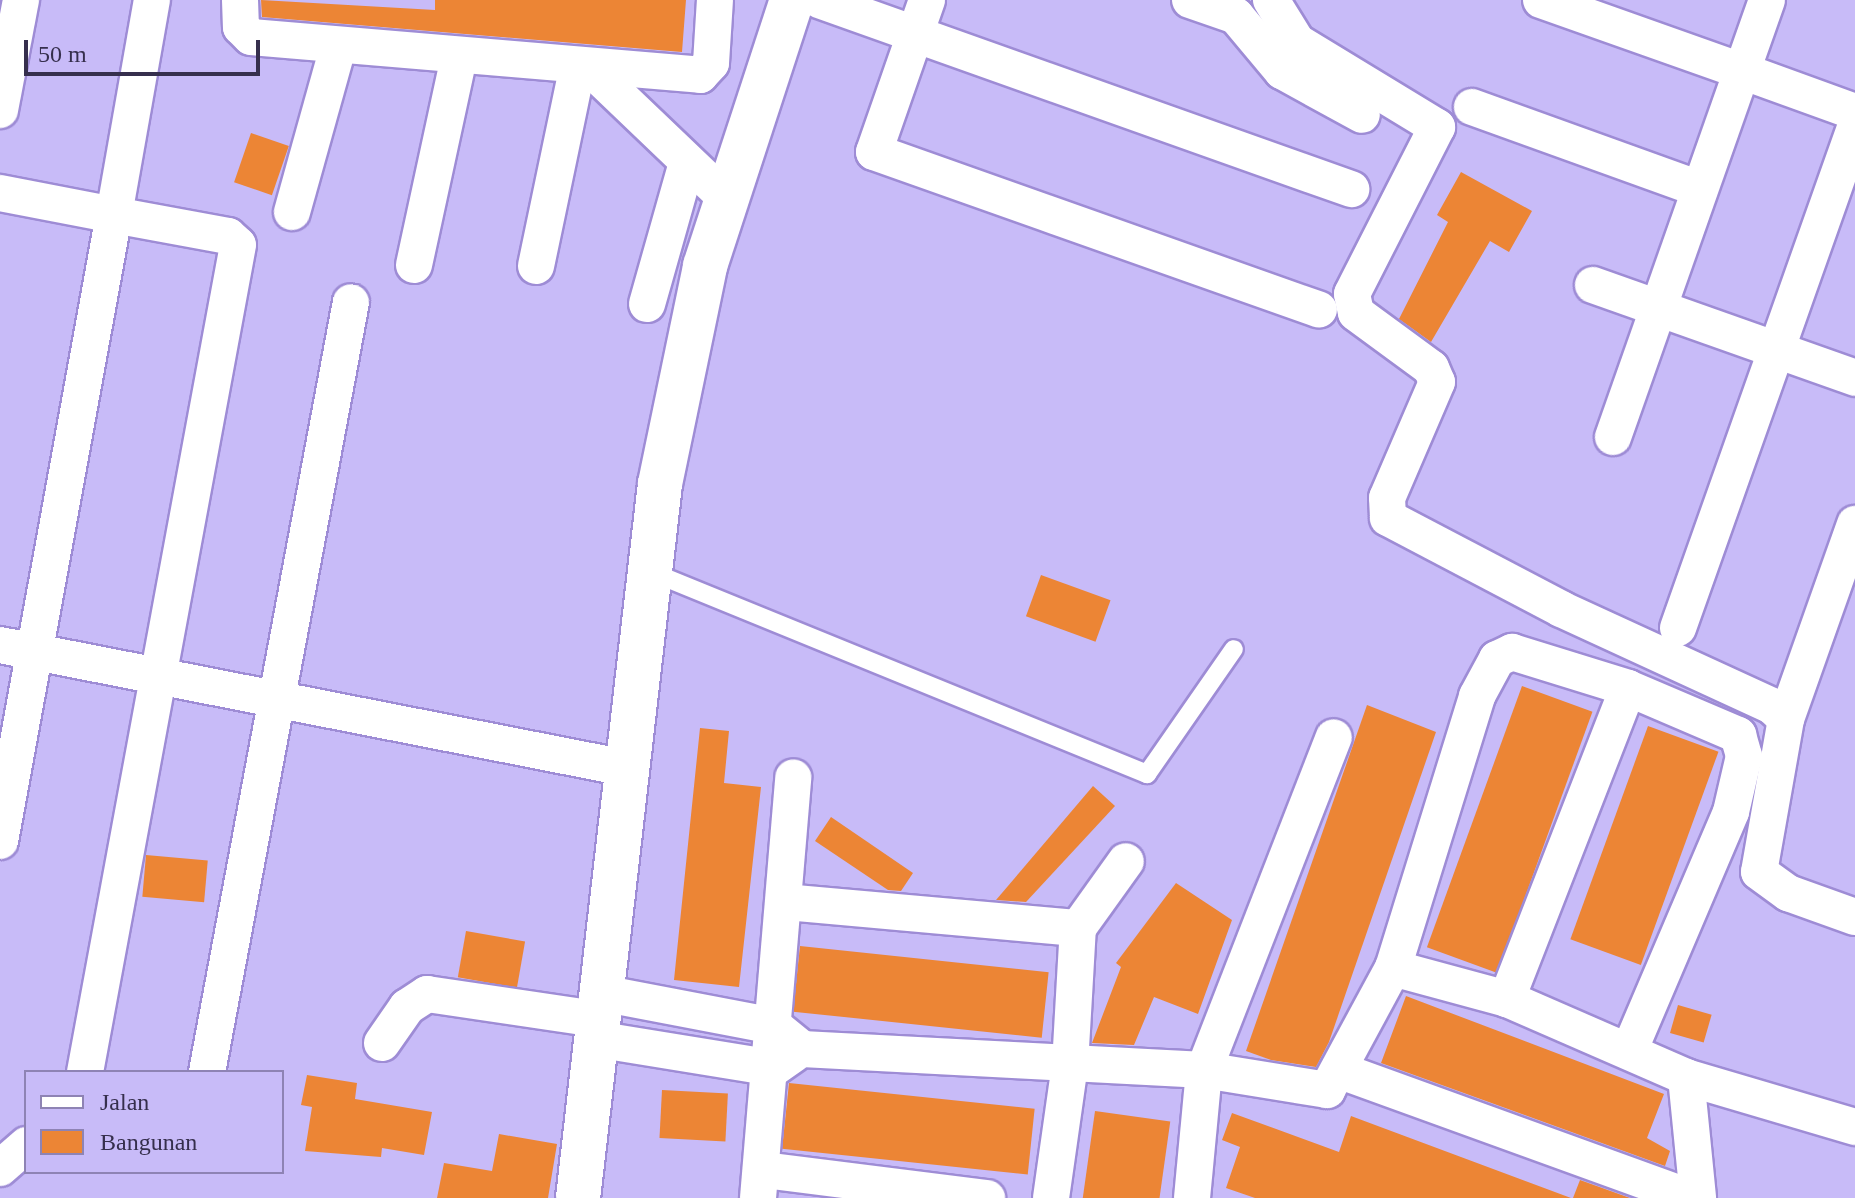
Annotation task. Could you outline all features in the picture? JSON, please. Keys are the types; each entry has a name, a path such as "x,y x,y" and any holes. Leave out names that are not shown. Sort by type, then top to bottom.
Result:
{"street":[{"path":"0,110 21,0"},
{"path":"0,841 152,0"},
{"path":"240,0 241,27 251,37 584,70 703,75 711,63 715,0"},
{"path":"578,1198 647,570 725,197 792,0"},
{"path":"819,0 1351,189"},
{"path":"927,0 874,152 1319,310"},
{"path":"1190,0 1236,16 1282,71 1362,115"},
{"path":"1271,0 1297,42 1437,127 1352,294 1356,313 1431,368 1437,382 1387,498 1388,518 1561,609 1772,706 1786,719"},
{"path":"1541,0 1855,112"},
{"path":"1613,437 1767,0"},
{"path":"292,212 338,47"},
{"path":"414,265 459,56"},
{"path":"584,70 686,166 725,197"},
{"path":"536,266 584,70"},
{"path":"1472,107 1700,189"},
{"path":"1678,628 1855,128"},
{"path":"647,304 686,166"},
{"path":"0,193 228,236 238,245 85,1070"},
{"path":"1593,285 1855,378"},
{"path":"207,1070 274,699 351,302"},
{"path":"1855,524 1786,719 1759,872 1780,889 1855,917"},
{"path":"0,645 626,768"},
{"path":"382,1043 407,1007 427,994 597,1017 788,1058 1204,1070 1321,1091 1335,1087 1393,968 1470,716 1497,659 1517,652 1628,688 1738,735 1744,756 1731,812 1630,1049"},
{"path":"1507,999 1628,688"},
{"path":"1192,1198 1204,1070 1334,737"},
{"path":"793,777 774,1026 788,1058 761,1184 987,1198"},
{"path":"1051,1198 1070,1065 1078,928 1126,861"},
{"path":"785,902 1078,928"},
{"path":"1393,968 1507,999 1630,1049 1686,1077 1855,1127"},
{"path":"597,1017 774,1026"},
{"path":"1341,1071 1692,1198"},
{"path":"1686,1077 1698,1198"},
{"path":"0,1168 24,1147"}],"lane":[{"path":"647,570 1147,774 1234,649"}],"building":[{"path":"261,0 435,10 435,0 686,0 682,52 262,17"},
{"path":"251,133 289,146 272,195 234,182"},
{"path":"1461,172 1532,211 1509,252 1490,241 1431,342 1399,319 1448,222 1437,215"},
{"path":"1041,575 1111,600 1095,642 1026,616"},
{"path":"1522,686 1592,712 1497,973 1427,947"},
{"path":"1367,705 1436,732 1329,1042 1316,1067 1271,1060 1246,1051"},
{"path":"1648,726 1718,752 1641,965 1570,939"},
{"path":"700,728 729,731 724,783 761,787 739,987 674,980"},
{"path":"1093,786 1115,806 1026,902 996,900"},
{"path":"831,817 913,873 901,891 888,890 815,841"},
{"path":"146,855 208,860 204,902 142,897"},
{"path":"1176,883 1232,920 1198,1014 1154,997 1134,1045 1092,1043 1121,967 1116,963"},
{"path":"466,931 525,941 517,988 458,977"},
{"path":"800,946 1049,972 1042,1038 793,1012"},
{"path":"1406,996 1664,1094 1647,1138 1670,1151 1665,1166 1381,1063"},
{"path":"1678,1005 1712,1015 1704,1043 1670,1033"},
{"path":"307,1075 357,1083 355,1099 432,1112 424,1155 382,1148 381,1157 305,1151 312,1107 301,1105"},
{"path":"789,1083 1035,1109 1028,1174 782,1149"},
{"path":"662,1090 728,1093 725,1141 659,1138"},
{"path":"1095,1111 1170,1122 1160,1198 1083,1198"},
{"path":"1232,1113 1339,1152 1351,1116 1571,1198 1255,1198 1226,1188 1240,1147 1222,1140"},
{"path":"499,1134 557,1144 548,1198 437,1198 444,1163 492,1171"},
{"path":"1580,1180 1630,1198 1573,1198"}]}
